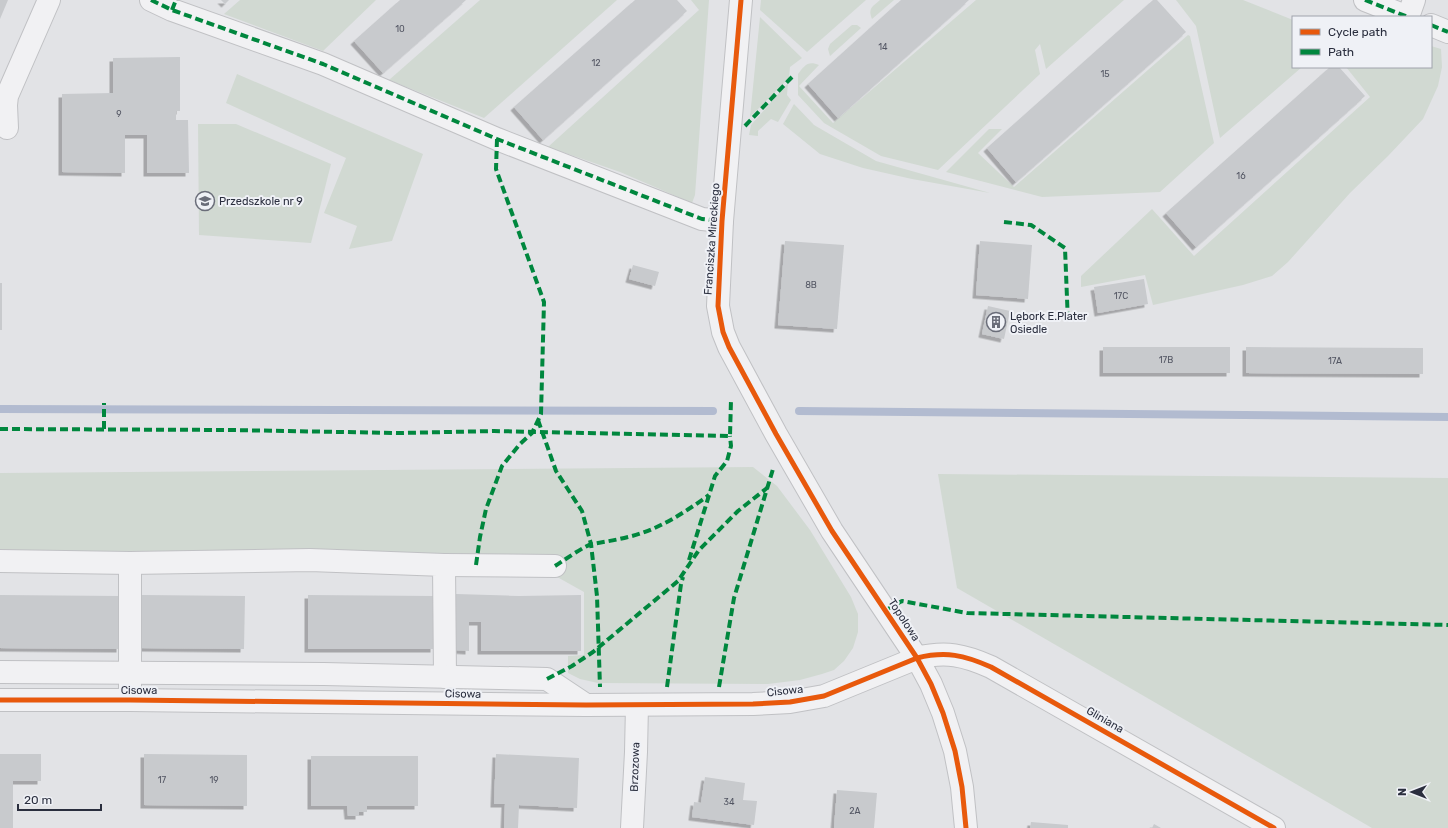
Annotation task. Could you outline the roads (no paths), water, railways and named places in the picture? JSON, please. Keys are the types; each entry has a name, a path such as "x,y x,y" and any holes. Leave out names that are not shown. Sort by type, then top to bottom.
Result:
{"street":[{"path":"7,128 7,96 49,0"},
{"path":"151,0 174,5 323,64 492,137 695,217 722,221"},
{"name":"Franciszka Mireckiego","path":"741,0 722,221 718,306 723,332 732,354 792,461"},
{"path":"1365,0 1405,16"},
{"path":"1408,16 1414,0"},
{"path":"1432,25 1448,32"},
{"name":"Topolowa","path":"792,461 832,531 917,658 931,684 943,713 955,751 962,787 966,828"},
{"path":"0,561 130,563 310,560 444,565 554,566"},
{"path":"130,563 130,700"},
{"path":"444,565 445,677"},
{"name":"Gliniana","path":"917,658 932,654 944,654 976,660 991,667 1274,828"},
{"name":"Cisowa","path":"0,700 586,705 753,704 790,702 824,696 917,658"},
{"path":"0,672 324,674 547,679 586,705"},
{"name":"Brzozowa","path":"632,828 637,705"}],"waterway":[{"path":"0,409 713,411"},
{"path":"799,411 1448,417"}],"place":[{"name":"Przedszkole nr 9","path":"205,201"},
{"name":"Lębork E.Plater Osiedle","path":"996,322"}]}
